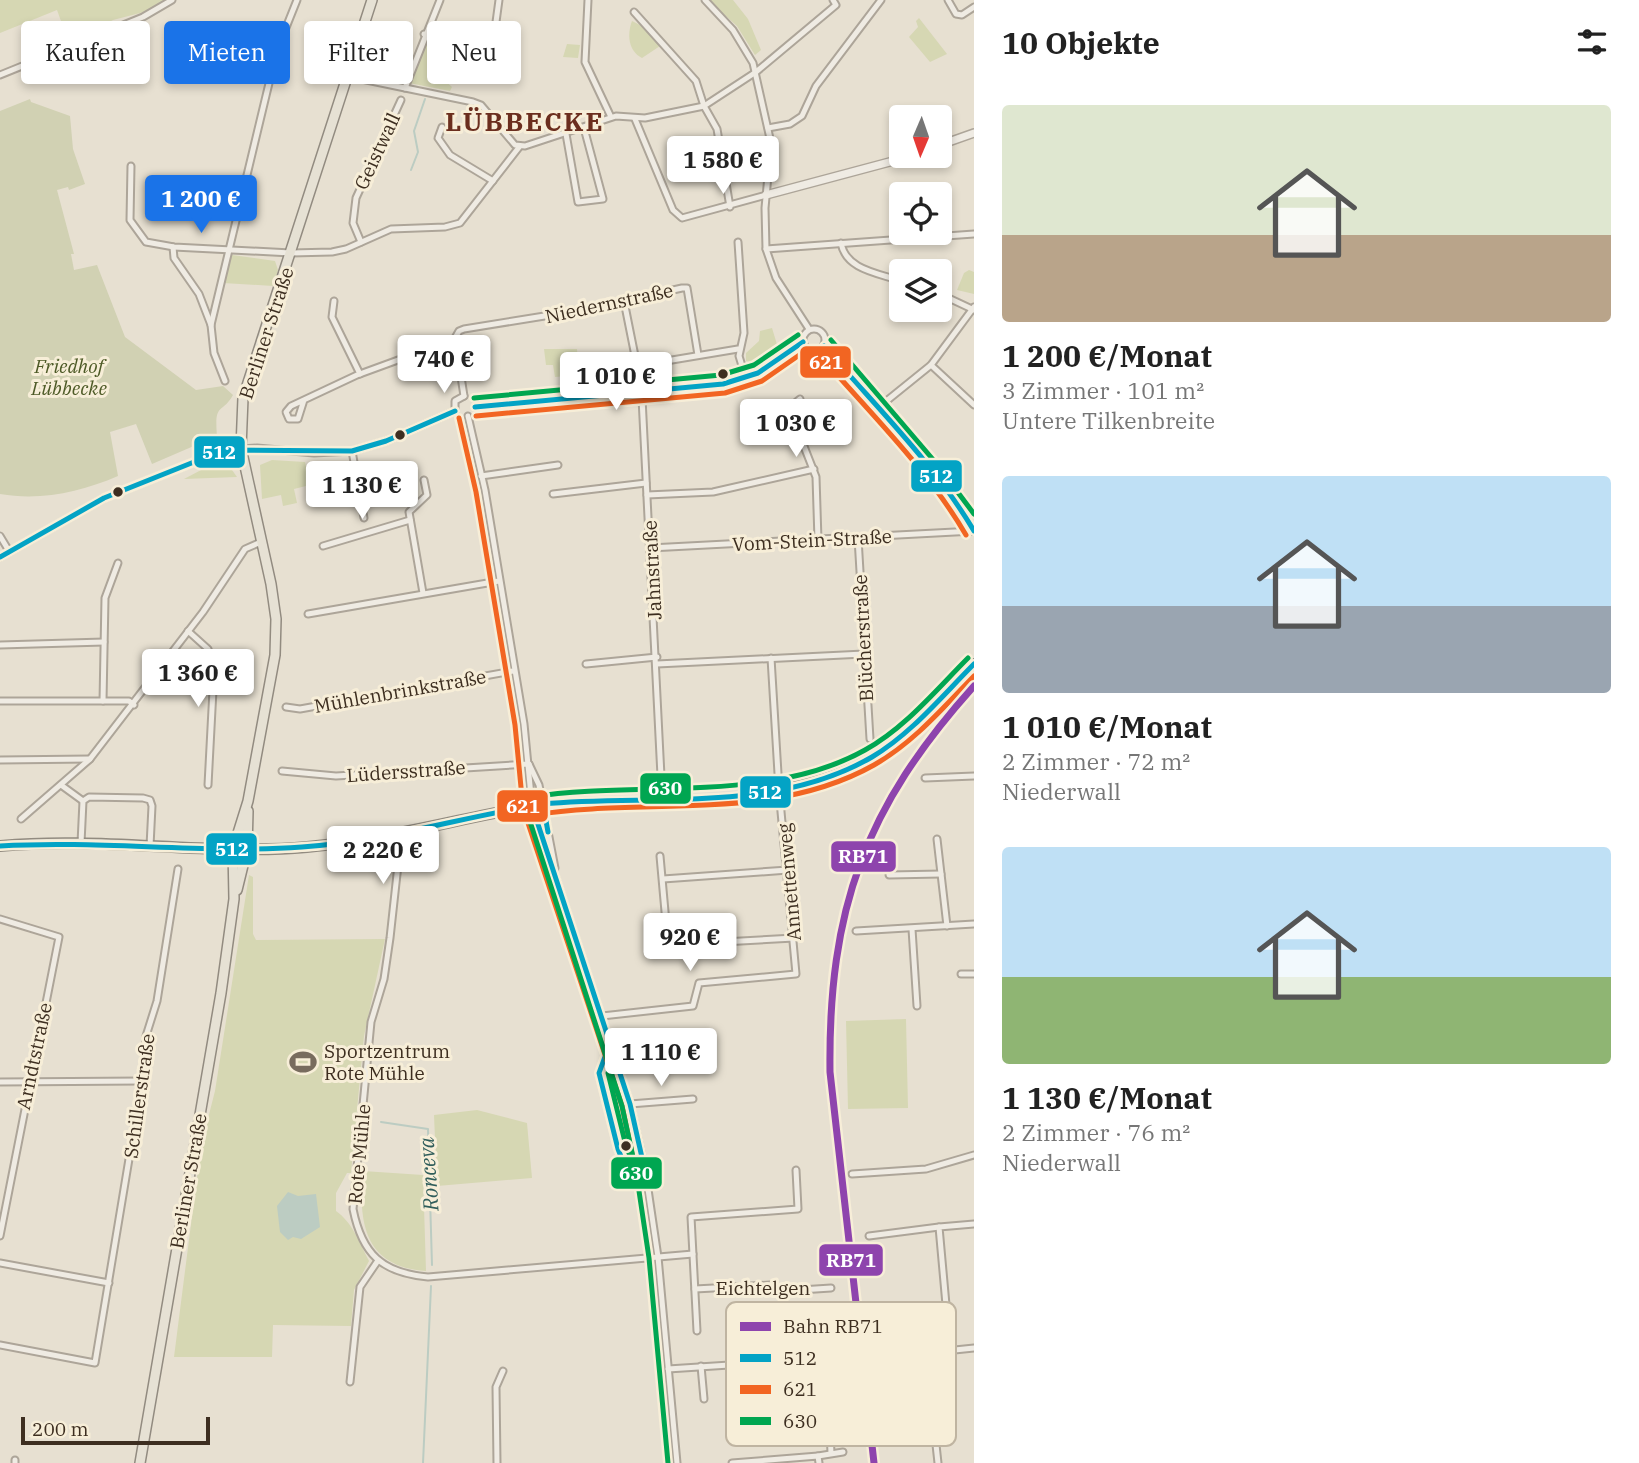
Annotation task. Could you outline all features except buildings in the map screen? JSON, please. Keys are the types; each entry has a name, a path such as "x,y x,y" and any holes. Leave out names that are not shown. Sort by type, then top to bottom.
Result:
{"main road":[{"name":"Berliner Straße","path":"365,21 372,0"},
{"name":"Berliner Straße","path":"234,899 233,849 248,801 276,638 271,584 241,448 243,398 344,84"},
{"path":"0,846 81,843 247,849 327,845 557,802 779,790 831,776 878,752 912,725 974,664"},
{"name":"Berliner Straße","path":"140,1463 234,899 247,849 248,801"}],"street":[{"path":"0,75 143,17 172,0"},
{"path":"211,325 277,50 297,0"},
{"name":"Geistwall","path":"405,88 424,34 440,0"},
{"path":"424,34 489,46 495,40 499,0"},
{"path":"588,0 585,62 611,117"},
{"path":"705,0 738,38 755,72 771,154 766,195 766,249 776,278 809,329"},
{"path":"131,166 129,207 135,230 146,242 173,247 291,253 332,252 382,232 402,228 457,225 520,146 566,134 611,117 635,119 704,106 755,72 836,5 833,0"},
{"path":"768,128 790,124 802,116 817,86 881,0"},
{"path":"948,0 956,14 962,15 974,7"},
{"path":"634,12 696,81 704,106 717,129 730,207"},
{"path":"386,84 481,105 520,146"},
{"name":"Geistwall","path":"361,242 353,223 356,198 401,100"},
{"path":"635,119 673,210 682,218 889,162"},
{"path":"442,127 438,138 442,148 494,181"},
{"path":"566,134 578,202 603,198 584,128"},
{"path":"952,141 974,133"},
{"path":"766,249 974,234"},
{"path":"738,242 744,333 738,349 746,386"},
{"path":"841,243 847,260 889,277"},
{"path":"173,247 174,258 199,294 211,325 214,353 225,381"},
{"name":"Niedernstraße","path":"451,345 459,331 464,329 486,328 687,288 698,355"},
{"path":"879,407 931,365 974,309 952,299"},
{"path":"334,301 332,317 360,374"},
{"path":"624,301 635,356 642,365"},
{"path":"808,349 803,342 803,336 809,329 818,329 823,333 824,346 879,407 958,504 974,531"},
{"path":"468,416 475,407 636,391 704,388 746,378 775,364 803,342"},
{"path":"304,400 360,374 439,345 451,345 457,351 464,396"},
{"path":"591,397 642,398 709,394 746,386 808,349 818,350 824,346"},
{"path":"642,365 738,349"},
{"path":"636,391 642,365"},
{"path":"931,365 974,405"},
{"path":"464,396 472,400 475,407"},
{"path":"455,411 455,401 464,396"},
{"name":"Jahnstraße","path":"642,398 662,796"},
{"path":"800,399 789,408 814,469 818,540"},
{"path":"455,411 461,416 468,416"},
{"path":"0,556 114,493 224,450 241,448 314,453 352,451 386,441 455,411"},
{"path":"468,416 499,581 529,764 527,775 532,806 630,1104 647,1180 658,1257 677,1463"},
{"path":"352,451 364,518"},
{"path":"481,475 558,465"},
{"path":"647,495 713,492 814,469"},
{"path":"423,593 410,520 411,507 427,495 424,480"},
{"path":"553,494 646,483"},
{"path":"323,546 410,520"},
{"name":"Vom-Stein-Straße","path":"650,548 974,531"},
{"path":"0,536 9,551"},
{"name":"Blücherstraße","path":"858,538 870,738"},
{"path":"21,819 90,759 134,705 245,549 261,542"},
{"path":"103,701 105,598 118,563"},
{"path":"308,614 499,581"},
{"path":"188,631 208,649 214,670 208,785"},
{"path":"0,645 104,642"},
{"path":"657,664 864,654"},
{"path":"586,664 657,657"},
{"name":"Annettenweg","path":"602,1016 693,1006 699,983 796,974 779,790 771,658"},
{"name":"Mühlenbrinkstraße","path":"286,707 300,709 513,671"},
{"path":"0,701 129,701 134,705"},
{"path":"0,760 90,759"},
{"path":"529,764 536,774 555,870"},
{"name":"Lüdersstraße","path":"282,771 336,776 529,764"},
{"path":"925,778 974,776"},
{"path":"61,785 83,801"},
{"path":"83,801 89,797 150,800 150,846"},
{"path":"81,843 83,801"},
{"name":"Rote Mühle","path":"377,1262 357,1227 353,1209 371,1022 384,979 390,938 398,864 394,833"},
{"path":"937,839 947,926"},
{"path":"660,856 668,945 794,938"},
{"name":"Schillerstraße","path":"0,1345 95,1363 142,1081 146,1036 157,1001 178,869"},
{"path":"663,879 788,870"},
{"path":"890,875 941,874"},
{"name":"Arndtstraße","path":"0,919 59,937 28,1082 0,1236"},
{"path":"856,930 974,924"},
{"path":"912,929 917,1006"},
{"path":"961,974 974,974"},
{"path":"0,1082 142,1081"},
{"path":"630,1104 693,1099"},
{"path":"852,1174 926,1169 974,1155"},
{"name":"Eichtelgen","path":"697,1331 691,1217 798,1209 796,1170"},
{"path":"869,1236 974,1224"},
{"path":"939,1227 946,1302"},
{"path":"350,1382 360,1287 377,1262 395,1271 428,1277 693,1254"},
{"path":"0,1263 109,1283"},
{"name":"Eichtelgen","path":"695,1289 770,1285 785,1291 831,1288"},
{"path":"956,1349 974,1348"},
{"path":"668,1369 726,1365"},
{"path":"701,1366 704,1399"},
{"path":"497,1463 496,1387 503,1371"},
{"path":"831,1446 831,1453"},
{"path":"732,1463 843,1452"},
{"path":"818,1455 819,1463"}],"green space":[{"path":"0,0 167,0 144,12 111,21 61,21 57,10 30,21 21,21 21,25 0,33"},
{"path":"708,0 733,0 748,19 761,50 755,55 737,26"},
{"path":"919,18 947,54 930,62 909,37 918,27 916,21"},
{"path":"632,21 640,25 660,46 642,58 631,47 629,31"},
{"path":"427,38 427,84 449,84 452,87 450,91 413,84 413,72"},
{"path":"567,44 580,45 578,58 563,57"},
{"name":"Friedhof Lübbecke","path":"30,99 31,102 70,116 73,149 85,184 69,190 68,187 57,190 74,254 71,254 74,270 97,265 125,337 196,390 223,386 233,395 218,413 217,436 152,464 136,424 110,432 118,476 90,487 46,496 0,494 0,111"},
{"path":"232,255 275,261 278,270 273,286 223,283"},
{"path":"969,270 974,272 974,294 957,290 964,273"},
{"path":"772,328 779,351 759,365 746,361 746,353 759,341 760,331"},
{"path":"544,349 577,349 579,375 555,377 553,365 546,365"},
{"path":"272,460 305,462 310,485 294,489 297,503 283,506 281,495 262,499 260,465"},
{"path":"227,463 237,477 184,479 203,469"},
{"path":"249,875 253,877 253,934 256,940 385,939 364,1036 351,1173 347,1173 336,1193 336,1211 351,1227 369,1261 354,1290 351,1326 273,1325 272,1357 174,1357 201,1146 215,1091"},
{"path":"906,1019 908,1108 848,1109 846,1021"},
{"path":"477,1110 527,1123 532,1178 437,1186 434,1115"},
{"path":"363,1171 423,1175 426,1271 405,1268 389,1261 369,1239 362,1208"}],"shaded area":[{"path":"288,1192 298,1196 316,1194 320,1227 301,1239 293,1237 288,1240 280,1232 277,1206"}],"waterway":[{"name":"Ronceva","path":"411,170 418,152 414,131 425,99"},
{"name":"Ronceva","path":"381,1122 428,1129 432,1265"},
{"name":"Ronceva","path":"423,1463 431,1286"}],"rail line":[{"name":"RB71","path":"856,1302 830,1072 831,1014 836,960 846,910 860,863 880,818 905,774 936,731 974,686"},
{"name":"RB71","path":"872,1446 874,1463"}],"transit line":[{"name":"630","path":"474,398 721,375 754,365 798,335"},
{"name":"630","path":"831,340 936,463 974,514"},
{"name":"512","path":"475,407 723,384 758,373 803,342"},
{"name":"512","path":"824,346 922,458 974,531"},
{"name":"621","path":"476,416 725,393 762,381 808,349"},
{"name":"621","path":"817,352 915,463 966,535"},
{"name":"512","path":"0,557 104,498 224,450 352,451 386,441 455,411"},
{"name":"621","path":"459,418 476,492 515,725 523,808 622,1106 638,1182"},
{"name":"630","path":"668,1463 649,1258 636,1171 622,1106 524,803 531,797 572,792 746,784 788,778 828,767 865,750 893,731 920,708 968,658"},
{"name":"512","path":"548,832 543,804 753,794 794,787 834,775 872,757 900,737 974,664"},
{"name":"621","path":"533,815 576,810 751,802 793,795 834,783 874,765 902,746 974,676"},
{"name":"512","path":"0,846 227,849 302,847 389,835 532,806 630,1104 647,1180"},
{"name":"512","path":"610,1043 599,1073 618,1149 624,1164 647,1180"},
{"name":"630","path":"618,1046 608,1073 626,1146 631,1158 652,1173"}],"place":[{"name":"Sportzentrum Rote Mühle","path":"303,1062"}],"district":[{"name":"LÜBBECKE","path":"525,121"}]}
